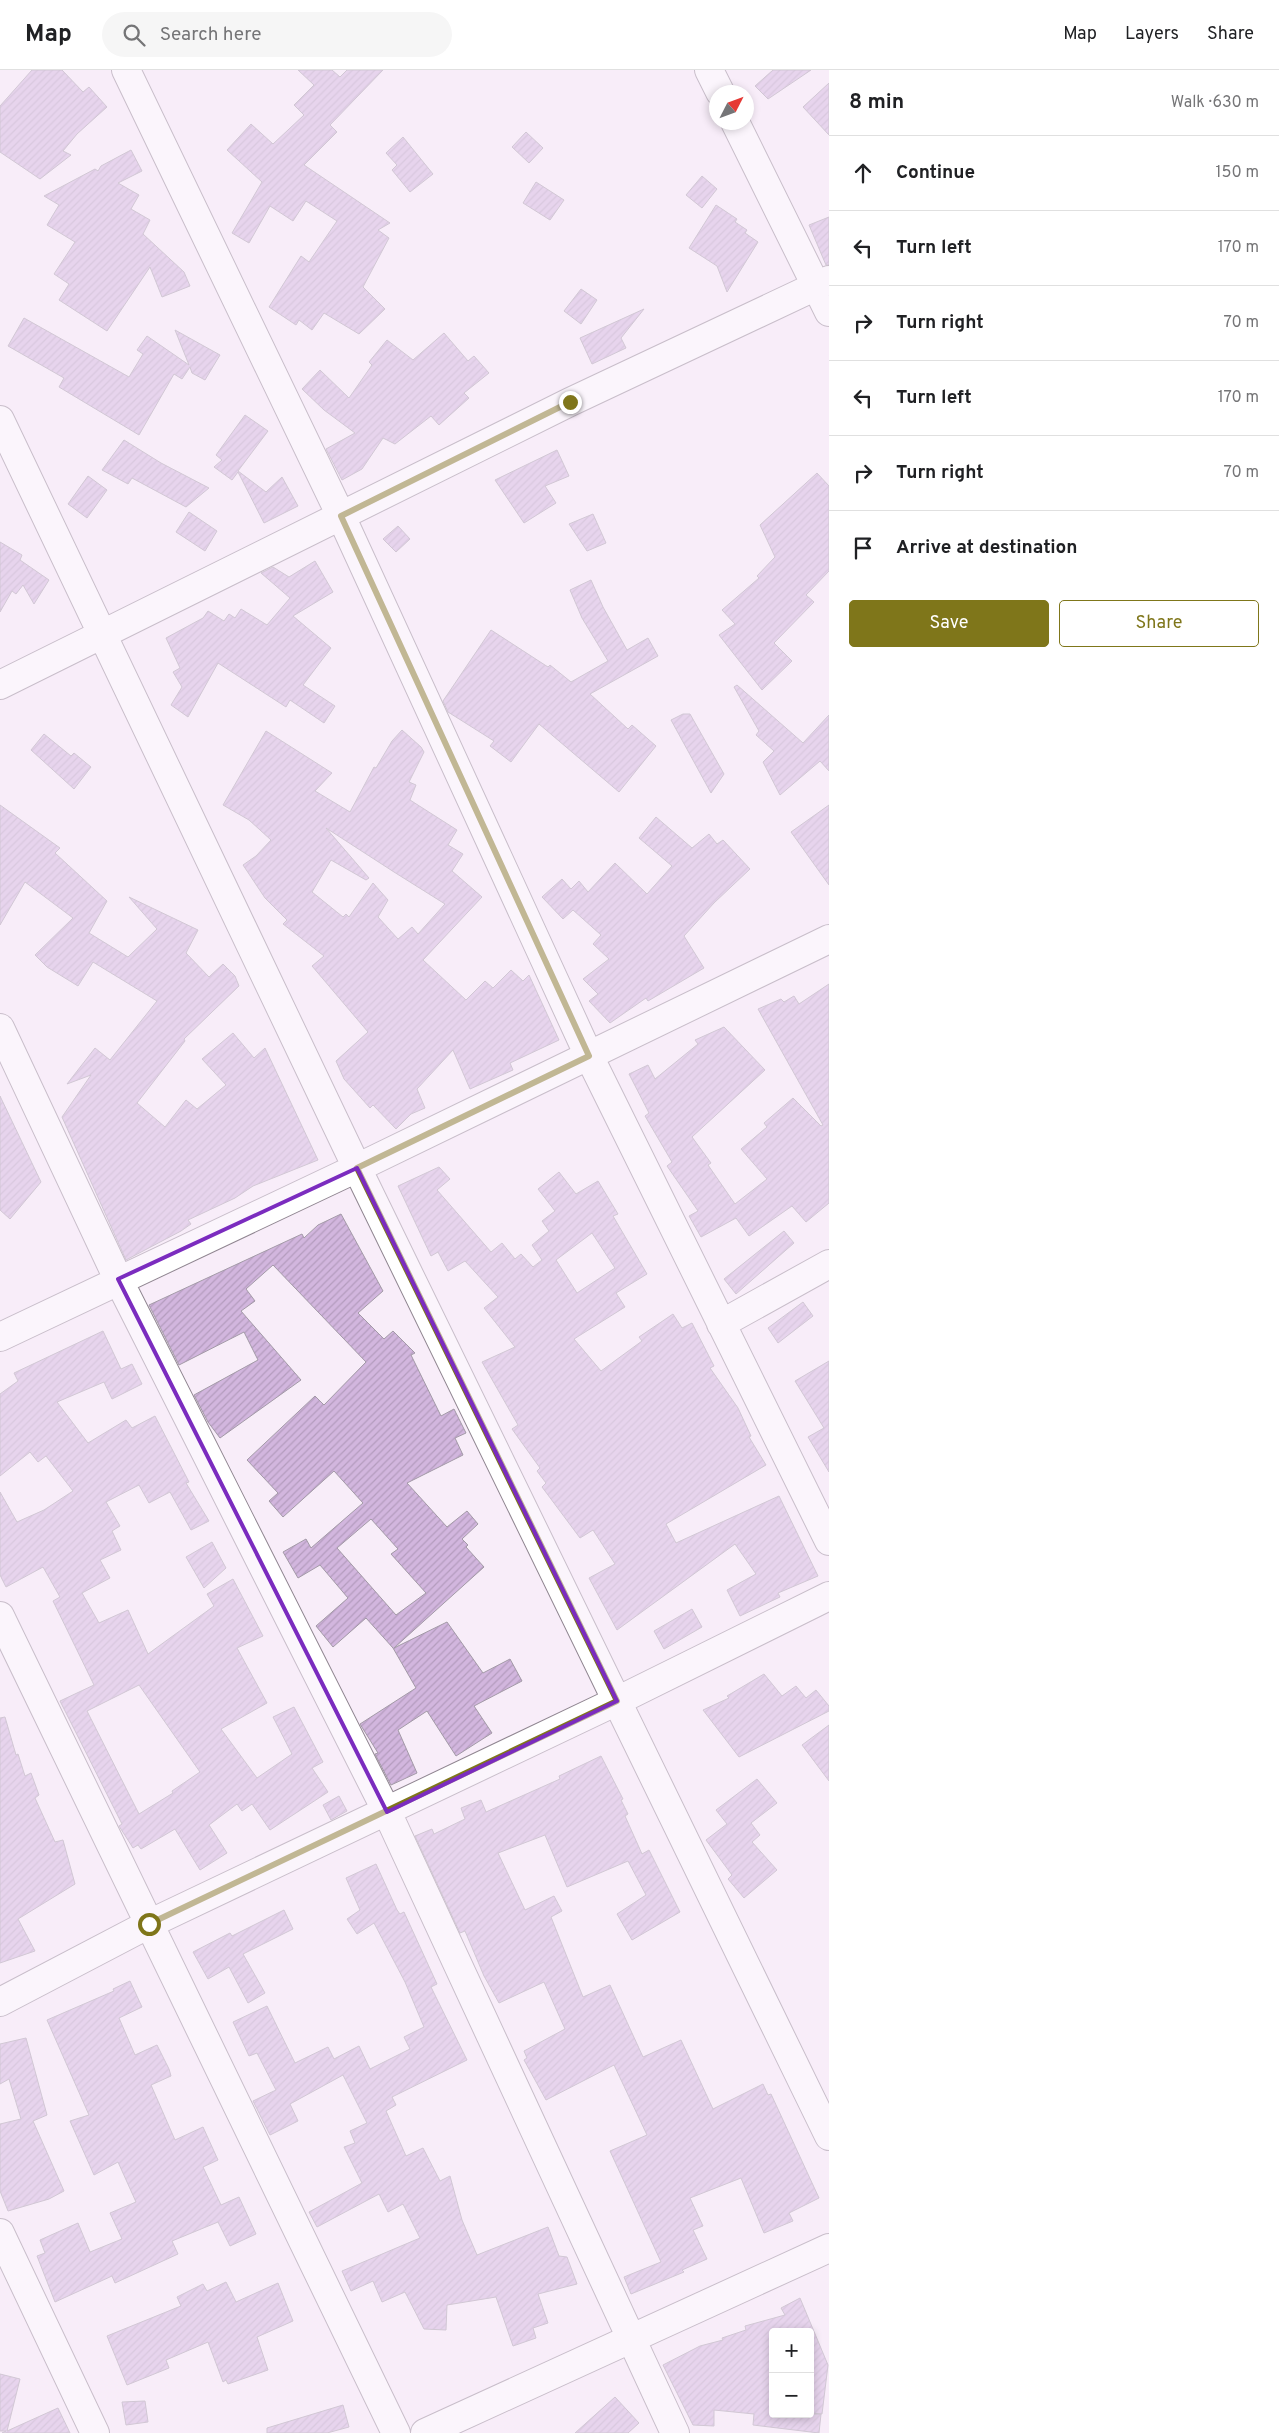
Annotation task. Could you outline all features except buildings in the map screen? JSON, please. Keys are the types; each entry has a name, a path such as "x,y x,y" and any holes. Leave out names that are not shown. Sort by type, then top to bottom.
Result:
{"street":[{"path":"126,70 341,516 589,1056 829,1541"},
{"path":"709,70 716,85"},
{"path":"739,130 823,284 829,312"},
{"path":"0,685 561,407 823,284"},
{"path":"0,420 357,1168 829,2136"},
{"path":"0,1337 118,1279 357,1168 829,939"},
{"path":"0,1028 118,1279 387,1812 675,2433"},
{"path":"721,1324 829,1264"},
{"path":"0,2002 149,1924 387,1812 829,1596"},
{"path":"0,1616 396,2433"},
{"path":"0,2233 95,2433"},
{"path":"425,2433 829,2248"}],"highlighted area":[{"path":"357,1168 617,1701 387,1812 118,1279"}],"route":[{"path":"149,1924 617,1701 357,1168 589,1056 341,516 570,402"}]}
